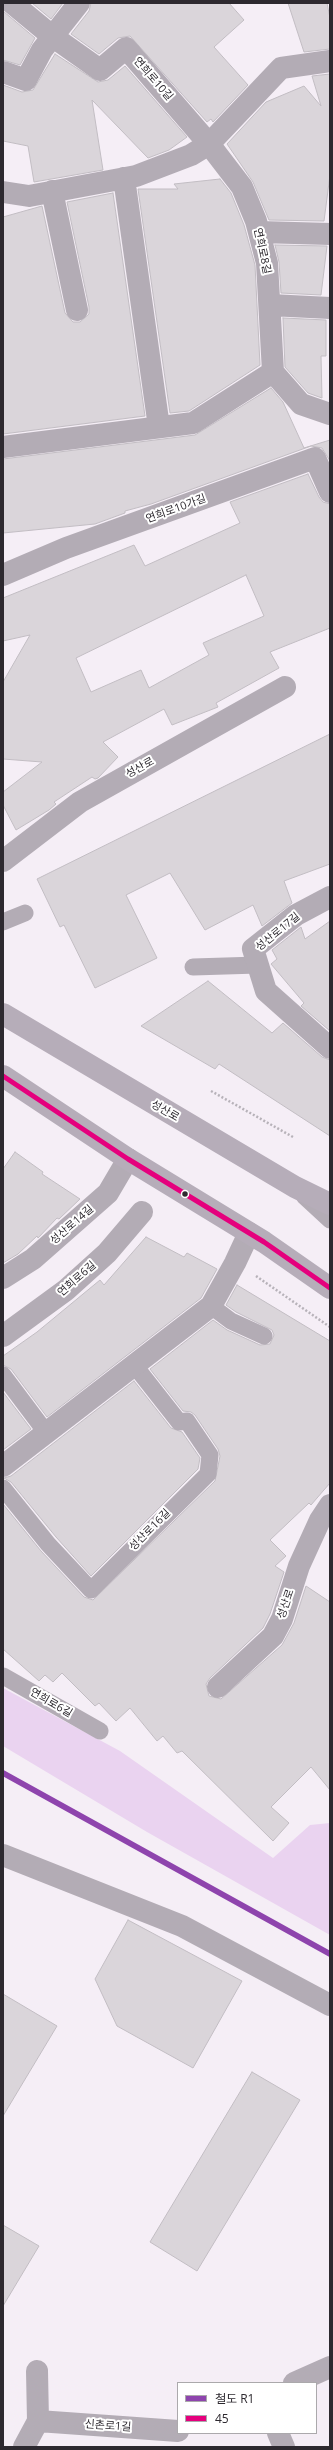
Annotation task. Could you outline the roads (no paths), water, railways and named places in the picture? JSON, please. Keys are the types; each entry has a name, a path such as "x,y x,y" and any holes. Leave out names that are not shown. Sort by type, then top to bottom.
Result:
{"main road":[{"name":"성산로","path":"6,1014 295,1187 330,1204"},
{"path":"3,1076 128,1159 249,1233 330,1288"}],"street":[{"name":"연희로10길","path":"12,3 52,36 100,70 126,48 209,144"},
{"path":"3,72 26,80 52,36 79,3"},
{"path":"3,192 30,196 136,176 191,155 209,144 281,68 330,61"},
{"name":"연희로8길","path":"209,144 242,187 259,232 267,263 273,372"},
{"path":"124,178 159,427"},
{"path":"52,191 77,310"},
{"path":"259,232 330,234"},
{"path":"270,305 330,308"},
{"path":"3,447 193,423 273,372 302,404 330,414"},
{"name":"연희로10가길","path":"3,575 66,548 316,458 330,492"},
{"name":"성산로","path":"3,861 80,802 285,687"},
{"name":"성산로17길","path":"330,897 296,915 253,949 266,991 330,1048"},
{"name":"성산로14길","path":"3,1278 33,1260 108,1193 128,1159"},
{"name":"연희로6길","path":"3,1336 66,1290 107,1252 142,1212"},
{"path":"3,1466 46,1431 135,1366 210,1306 235,1263 249,1233"},
{"name":"성산로","path":"218,1687 272,1636 282,1619 302,1560 320,1520 330,1505"},
{"path":"3,1855 182,1926 330,2005"},
{"path":"296,2382 330,2367"},
{"path":"24,2447 38,2421 37,2371"},
{"name":"신촌로1길","path":"38,2421 177,2431"},
{"path":"278,2434 284,2447"}],"lane":[{"path":"3,922 25,913"},
{"path":"192,967 258,966"},
{"path":"295,1187 330,1220"},
{"path":"210,1306 231,1321 264,1336"},
{"name":"성산로16길","path":"3,1488 48,1544 91,1590 208,1474 210,1455 206,1449 187,1421 179,1422 135,1366"},
{"path":"3,1375 46,1431"},
{"name":"연희로6길","path":"3,1676 100,1731"}],"rail line":[{"name":"R1","path":"3,1773 330,1954"}]}
